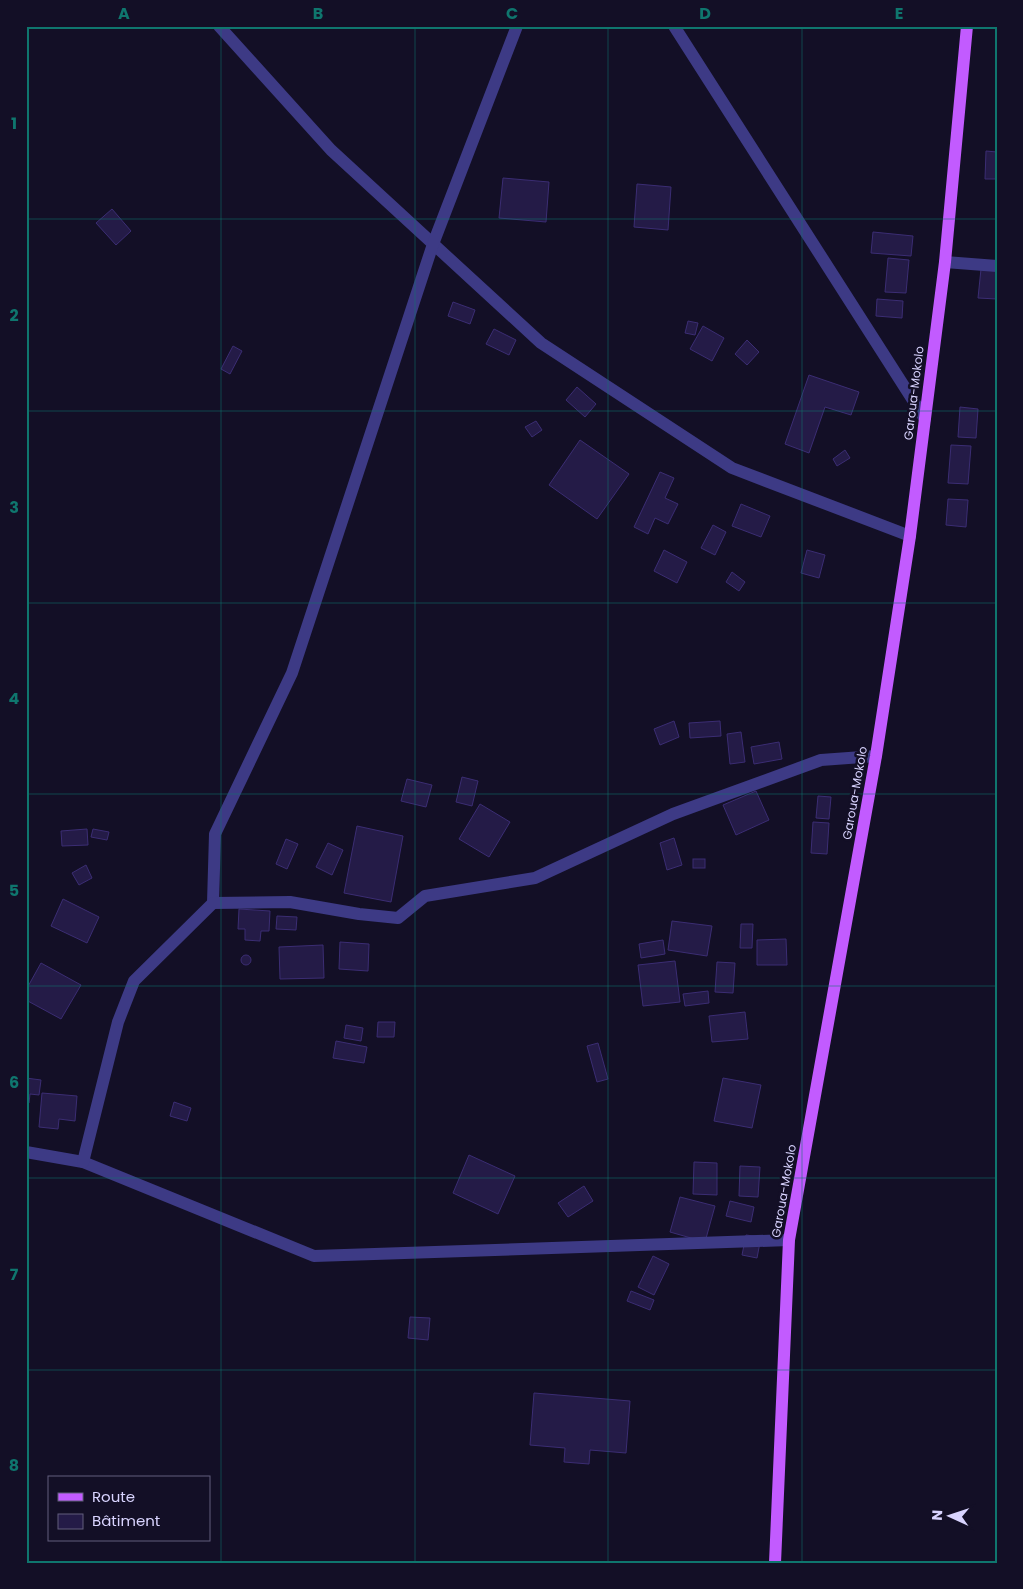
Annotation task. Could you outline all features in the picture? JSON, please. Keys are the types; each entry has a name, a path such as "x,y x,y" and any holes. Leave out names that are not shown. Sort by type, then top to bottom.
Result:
{"main road":[{"name":"Garoua-Mokolo","path":"775,1563 789,1240 876,756 910,536 945,262 967,26"}],"street":[{"path":"219,26 331,150 541,343 732,468 910,536"},
{"path":"83,1162 118,1022 134,981 213,903 215,834 292,673 433,244 517,26"},
{"path":"674,26 925,419"},
{"path":"945,262 997,266"},
{"path":"213,903 290,902 359,914 398,918 425,896 535,878 673,814 820,760 876,756"},
{"path":"26,1152 83,1162 314,1256 789,1240"}],"building":[{"path":"986,151 997,152 997,179 985,179"},
{"path":"503,178 549,182 546,222 499,218"},
{"path":"637,184 671,187 668,230 634,227"},
{"path":"112,209 131,231 116,245 96,223"},
{"path":"873,232 913,236 911,256 871,253"},
{"path":"888,258 909,260 906,293 885,292"},
{"path":"981,269 997,270 997,299 978,298"},
{"path":"877,299 903,301 902,318 876,316"},
{"path":"453,302 475,310 470,324 448,316"},
{"path":"688,321 698,323 695,335 685,333"},
{"path":"703,326 724,338 712,361 690,349"},
{"path":"494,329 516,340 509,355 486,344"},
{"path":"747,340 759,352 747,365 735,354"},
{"path":"233,346 242,351 230,374 221,369"},
{"path":"809,375 859,392 851,415 825,407 809,453 785,444"},
{"path":"577,387 596,404 585,417 566,400"},
{"path":"960,407 978,409 976,438 958,437"},
{"path":"536,421 542,430 532,437 525,427"},
{"path":"580,440 629,474 597,519 549,485"},
{"path":"951,445 971,446 968,484 948,483"},
{"path":"845,450 850,458 837,466 833,459"},
{"path":"660,472 674,478 665,498 678,504 668,524 655,518 648,534 634,527"},
{"path":"948,499 968,500 966,527 946,525"},
{"path":"741,504 770,516 761,537 732,526"},
{"path":"713,525 726,532 715,555 701,548"},
{"path":"664,550 687,562 677,583 654,571"},
{"path":"807,550 825,555 819,578 801,573"},
{"path":"732,572 745,582 739,591 726,582"},
{"path":"674,721 679,737 660,745 654,729"},
{"path":"720,721 721,736 690,738 689,723"},
{"path":"741,732 745,762 730,764 727,734"},
{"path":"779,742 782,759 754,764 751,747"},
{"path":"462,777 478,781 472,806 456,802"},
{"path":"407,779 432,785 426,807 401,801"},
{"path":"756,791 769,820 736,835 723,805"},
{"path":"818,796 831,797 829,819 816,818"},
{"path":"480,804 510,822 489,857 459,839"},
{"path":"813,822 829,823 827,854 811,853"},
{"path":"357,826 403,836 391,902 344,893"},
{"path":"87,829 88,845 62,846 61,831"},
{"path":"93,829 109,832 107,840 91,837"},
{"path":"674,838 682,865 667,870 660,843"},
{"path":"286,839 298,844 287,869 276,864"},
{"path":"328,843 343,850 332,875 316,867"},
{"path":"693,859 705,859 705,868 693,868"},
{"path":"86,865 92,878 79,885 72,873"},
{"path":"63,899 99,917 87,943 51,926"},
{"path":"239,909 270,911 269,931 261,931 260,941 245,940 245,929 238,929"},
{"path":"277,916 297,917 296,930 276,929"},
{"path":"672,921 712,926 707,956 668,950"},
{"path":"741,924 753,924 752,948 740,948"},
{"path":"786,939 787,965 757,965 757,940"},
{"path":"663,940 665,954 641,958 639,944"},
{"path":"340,942 369,944 368,971 339,969"},
{"path":"323,945 324,978 280,979 279,947"},
{"path":"244,955 248,955 251,960 250,964 244,965 241,962 241,958"},
{"path":"675,961 680,1002 643,1006 638,965"},
{"path":"717,962 735,963 733,993 715,992"},
{"path":"41,963 81,985 61,1019 26,1000 26,990"},
{"path":"708,991 709,1003 685,1006 683,994"},
{"path":"745,1012 748,1039 712,1042 709,1016"},
{"path":"378,1022 395,1022 394,1037 377,1037"},
{"path":"346,1025 363,1028 361,1041 344,1038"},
{"path":"336,1041 367,1047 364,1063 333,1058"},
{"path":"598,1043 608,1079 597,1082 587,1046"},
{"path":"26,1078 41,1080 39,1095 30,1094 29,1103 26,1103"},
{"path":"723,1078 761,1085 752,1128 714,1121"},
{"path":"42,1093 77,1096 75,1121 59,1119 58,1129 39,1127"},
{"path":"174,1102 191,1108 187,1121 170,1116"},
{"path":"469,1155 515,1176 498,1214 453,1193"},
{"path":"694,1162 717,1163 717,1195 693,1194"},
{"path":"740,1166 760,1167 758,1197 739,1196"},
{"path":"584,1186 593,1201 568,1217 558,1203"},
{"path":"680,1197 715,1206 705,1242 670,1232"},
{"path":"730,1201 754,1207 751,1222 726,1216"},
{"path":"746,1235 761,1237 757,1258 742,1255"},
{"path":"653,1256 669,1264 654,1295 638,1287"},
{"path":"631,1291 654,1300 650,1310 627,1301"},
{"path":"410,1317 430,1318 428,1340 408,1338"},
{"path":"534,1393 630,1401 626,1453 590,1450 589,1464 564,1462 565,1448 530,1445"}]}
